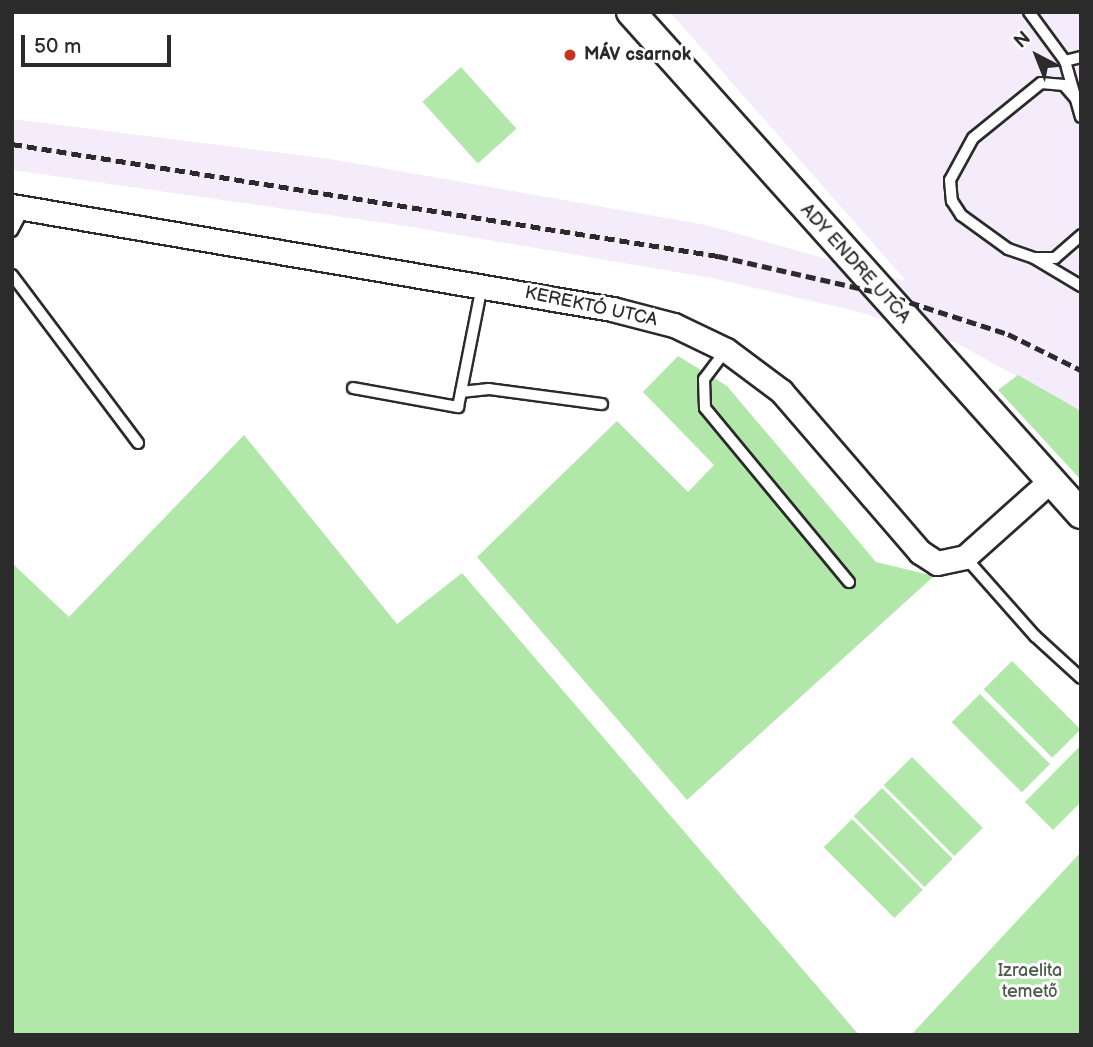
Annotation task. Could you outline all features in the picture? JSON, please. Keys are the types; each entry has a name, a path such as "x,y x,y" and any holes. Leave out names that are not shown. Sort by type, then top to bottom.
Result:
{"street":[{"name":"ADY ENDRE UTCA","path":"631,12 1081,514"},
{"name":"KEREKTÓ UTCA","path":"21,215 482,286 651,318 726,350 781,391 920,552 946,564 965,557"},
{"path":"965,557 1050,481"}],"lane":[{"path":"1028,12 1065,61 1081,117"},
{"path":"1065,61 1081,57"},
{"path":"1076,99 1064,85 1054,82 1033,88 972,138 950,180 952,201 961,215 1007,249 1034,258 1081,286"},
{"path":"12,231 21,215"},
{"path":"1034,258 1055,258 1081,235"},
{"path":"12,275 138,443"},
{"path":"354,387 458,407 482,286"},
{"path":"726,350 704,379 705,408 849,582"},
{"path":"461,392 489,389 602,404"},
{"path":"965,557 1035,636 1081,678"}],"shaded area":[{"path":"670,12 1081,12 1081,411 956,343 856,311 712,278 406,226 12,170 12,119 330,159 706,225 906,281"}],"green space":[{"path":"461,67 517,129 478,163 422,102"},
{"path":"678,356 727,386 876,562 934,576 687,800 477,557 617,421 688,492 714,465 643,392"},
{"path":"1018,375 1081,411 1081,480 998,390"},
{"path":"244,435 397,624 462,573 859,1035 12,1035 12,563 69,617"},
{"path":"1012,661 1081,730 1052,758 984,689"},
{"path":"980,694 1050,764 1022,792 952,722"},
{"path":"1081,745 1081,802 1053,830 1025,802"},
{"path":"912,757 983,828 954,856 884,785"},
{"path":"882,788 953,859 924,887 854,816"},
{"path":"852,819 923,890 894,918 824,847"},
{"name":"Izraelita temető","path":"1081,852 1081,1035 911,1035"}],"railway":[{"path":"12,144 718,256 881,293 1008,334 1081,370"}],"place":[{"name":"MÁV csarnok","path":"570,55"}]}
